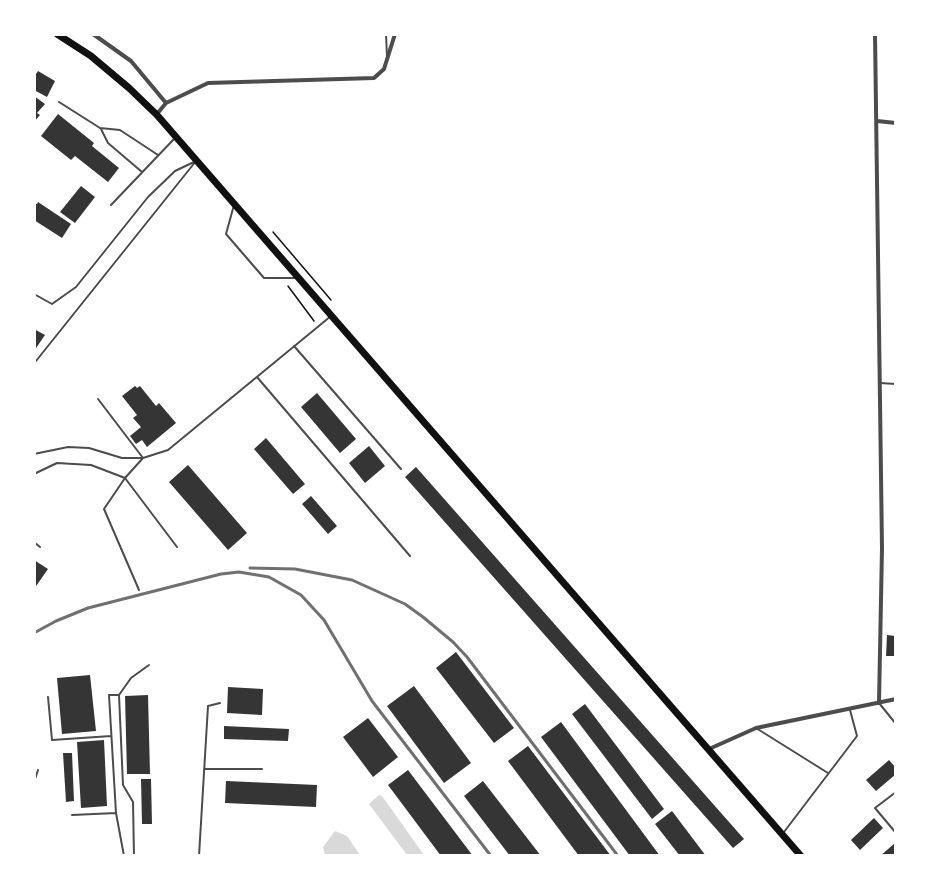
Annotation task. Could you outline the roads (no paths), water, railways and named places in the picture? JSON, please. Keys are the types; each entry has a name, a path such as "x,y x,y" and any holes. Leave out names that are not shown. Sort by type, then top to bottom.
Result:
{"highway":[{"path":"57,34 91,56 157,115 801,855"}],"street":[{"path":"93,34 131,61 166,103"},
{"path":"157,115 166,103 208,84 374,78 384,69 395,34"},
{"path":"875,34 882,548 879,703"},
{"path":"877,121 896,123"},
{"path":"709,749 756,728 896,699"}],"lane":[{"path":"387,34 387,59"},
{"path":"59,102 100,128 120,130 158,155"},
{"path":"100,128 108,142 142,172"},
{"path":"111,205 176,137"},
{"path":"34,294 52,304 76,286 148,197 175,171 196,161"},
{"path":"36,361 196,161"},
{"path":"234,205 226,234 264,278 297,278"},
{"path":"34,454 68,447 89,448 122,458 143,458 168,450 331,316"},
{"path":"294,346 401,469"},
{"path":"256,377 410,556"},
{"path":"880,383 896,384"},
{"path":"98,399 143,458"},
{"path":"139,590 104,509 125,478 143,458"},
{"path":"34,474 57,463 91,465 125,478 177,547"},
{"path":"34,543 40,546"},
{"path":"134,855 133,802 123,785 119,695 131,678 149,665"},
{"path":"119,695 109,695 116,813 124,855"},
{"path":"48,697 52,740 111,736"},
{"path":"879,703 896,724"},
{"path":"199,855 208,706 220,704"},
{"path":"783,834 857,736 850,709"},
{"path":"756,728 828,773"},
{"path":"204,769 262,769"},
{"path":"34,782 38,770"},
{"path":"896,792 875,808 896,833"},
{"path":"72,815 116,813"}],"railway":[{"path":"250,568 295,569 352,580 405,604 423,617 467,657 618,856"},
{"path":"34,633 88,608 221,574 239,572 269,577 301,595 324,620 372,701 491,856"}]}
